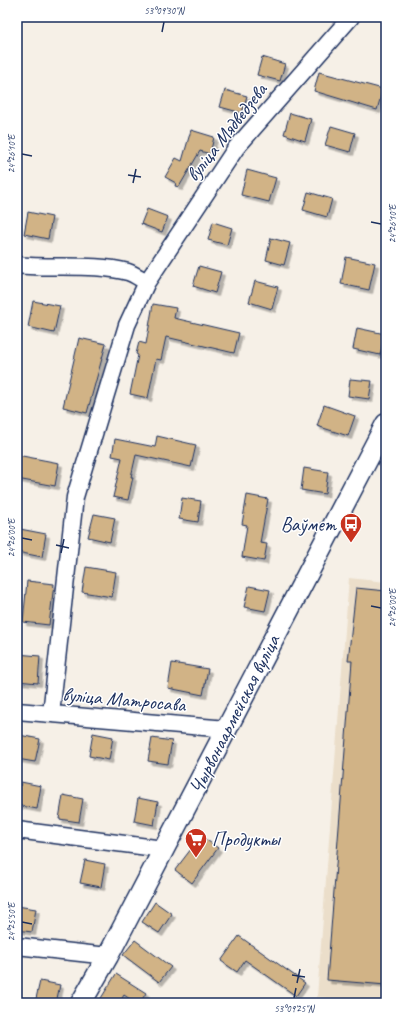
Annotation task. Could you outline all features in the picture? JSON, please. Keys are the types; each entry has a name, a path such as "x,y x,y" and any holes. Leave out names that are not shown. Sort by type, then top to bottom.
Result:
{"street":[{"name":"вуліца Мядведзева","path":"51,714 75,497 127,325 147,282 236,148 350,17"},
{"path":"17,265 40,268 80,266 128,272 147,282"},
{"name":"Чырвонаармейская вуліца","path":"81,1003 108,956 386,424"},
{"name":"вуліца Матросава","path":"17,711 227,728"},
{"path":"17,830 163,849"},
{"path":"17,946 108,956"}],"shaded area":[{"path":"349,578 386,582 386,1003 317,997"}],"building":[{"path":"262,57 285,64 280,81 257,75"},
{"path":"319,72 383,89 377,110 314,91"},
{"path":"225,90 247,96 242,113 220,107"},
{"path":"290,113 311,119 305,141 284,134"},
{"path":"331,126 355,133 350,152 325,145"},
{"path":"191,130 214,137 210,154 200,151 179,187 175,186 176,183 165,177 176,158 182,161"},
{"path":"247,170 276,178 269,202 241,195"},
{"path":"308,192 332,199 327,217 303,210"},
{"path":"147,209 168,217 162,232 141,224"},
{"path":"28,212 52,217 48,239 24,234"},
{"path":"213,222 232,228 227,245 208,240"},
{"path":"271,238 290,243 284,265 266,260"},
{"path":"346,257 375,263 369,290 341,284"},
{"path":"199,266 221,272 215,293 193,286"},
{"path":"255,281 278,287 272,309 249,302"},
{"path":"33,301 60,306 54,333 28,327"},
{"path":"153,304 176,308 174,318 239,333 234,353 166,337 161,360 156,359 148,398 130,394 138,355 136,354 139,342 146,344"},
{"path":"357,328 385,334 380,355 353,349"},
{"path":"79,338 106,344 87,413 63,407"},
{"path":"350,379 372,381 369,399 348,396"},
{"path":"324,405 355,416 348,436 317,426"},
{"path":"157,436 196,445 191,467 136,455 128,500 113,497 122,458 112,456 115,439 155,447"},
{"path":"17,455 59,463 55,486 17,479"},
{"path":"304,468 328,472 325,494 301,490"},
{"path":"247,495 268,499 260,543 267,544 264,561 242,557 247,525 242,524"},
{"path":"182,498 201,501 198,522 179,519"},
{"path":"94,514 115,518 110,542 88,537"},
{"path":"20,529 46,534 42,557 17,552"},
{"path":"86,567 116,572 112,597 82,592"},
{"path":"27,581 54,584 49,625 23,622"},
{"path":"249,586 270,590 265,611 244,607"},
{"path":"356,588 386,591 386,985 327,980 352,661 348,661"},
{"path":"17,654 40,656 38,683 17,681"},
{"path":"172,663 208,669 203,695 168,688"},
{"path":"93,733 113,737 109,760 89,756"},
{"path":"19,735 40,739 35,762 17,759"},
{"path":"152,738 172,741 168,764 148,761"},
{"path":"21,782 41,786 37,809 17,805"},
{"path":"63,795 83,799 79,822 59,819"},
{"path":"138,798 158,802 154,825 134,821"},
{"name":"Продукты","path":"201,836 218,848 192,883 175,870"},
{"path":"85,860 105,864 101,887 80,883"},
{"path":"155,902 172,914 159,933 142,922"},
{"path":"17,906 36,909 32,932 17,930"},
{"path":"239,936 305,983 296,996 245,960 237,972 221,961"},
{"path":"135,940 171,967 159,982 123,955"},
{"path":"116,974 146,993 140,1003 136,1003 124,995 119,1003 98,1003"},
{"path":"40,981 60,985 56,1003 35,1003"}],"place":[{"name":"Ваўмет","path":"351,544"},
{"name":"Продукты","path":"196,858"}]}
